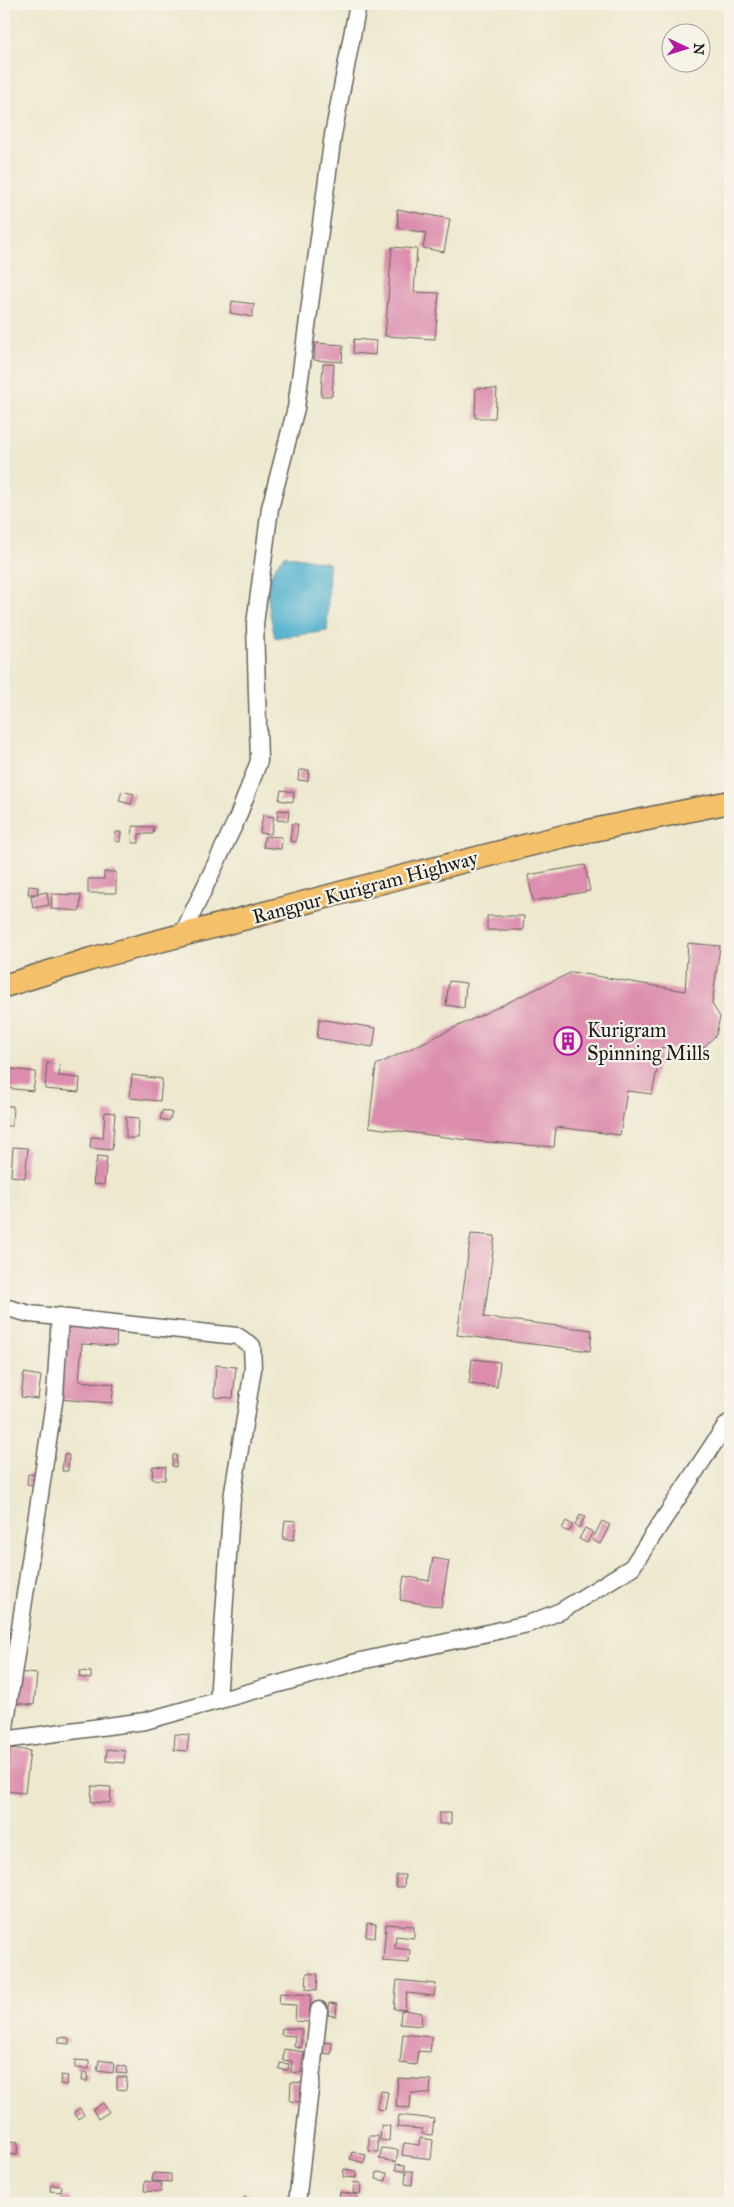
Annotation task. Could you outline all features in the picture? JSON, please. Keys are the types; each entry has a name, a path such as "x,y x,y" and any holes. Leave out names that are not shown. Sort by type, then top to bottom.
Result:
{"highway":[{"name":"Rangpur Kurigram Highway","path":"4,986 182,935 564,836 730,802"}],"street":[{"path":"182,935 237,819 259,761 255,624 270,508 296,408 333,136 358,4"},
{"path":"4,1307 30,1314 237,1336 252,1346 252,1369 232,1498 218,1701"},
{"path":"4,1734 55,1395 60,1316"},
{"path":"4,1740 145,1721 361,1661 528,1624 561,1611 632,1567 724,1428 730,1422"},
{"path":"297,2203 319,2010"}],"water":[{"path":"285,555 329,563 327,631 275,638 269,604 269,584 277,564"}],"building":[{"path":"397,209 450,219 444,252 423,248 426,233 398,228"},
{"path":"392,247 417,249 414,292 439,293 435,339 385,336"},
{"path":"232,301 254,304 252,317 230,313"},
{"path":"354,339 376,341 375,355 353,353"},
{"path":"315,343 343,345 342,362 314,360"},
{"path":"323,364 334,364 332,396 321,396"},
{"path":"476,388 497,389 495,418 475,418"},
{"path":"299,770 309,770 308,781 298,780"},
{"path":"281,790 294,792 293,802 279,800"},
{"path":"122,791 134,794 131,804 119,801"},
{"path":"278,810 289,811 288,821 277,820"},
{"path":"263,815 274,817 271,834 260,833"},
{"path":"292,824 298,824 296,842 290,841"},
{"path":"133,826 154,827 153,834 139,834 139,843 132,843"},
{"path":"116,832 121,832 120,842 115,841"},
{"path":"265,836 282,837 281,849 263,847"},
{"path":"585,865 590,891 533,901 528,875"},
{"path":"104,872 116,872 116,893 88,893 88,879 104,879"},
{"path":"29,886 38,887 37,894 47,892 49,905 33,908 31,896 36,894 28,894"},
{"path":"52,894 81,895 80,911 51,909"},
{"path":"487,916 524,916 523,930 487,930"},
{"name":"Kurigram Spinning Mills","path":"688,943 720,946 712,1004 720,1017 716,1035 696,1055 662,1047 652,1094 627,1091 620,1135 556,1127 554,1147 475,1141 369,1127 376,1065 572,972 685,991"},
{"path":"449,981 466,983 464,1008 446,1005"},
{"path":"319,1019 376,1028 373,1047 317,1038"},
{"path":"47,1063 60,1065 59,1076 80,1078 79,1092 45,1089"},
{"path":"4,1068 36,1072 33,1091 5,1088 4,1092"},
{"path":"132,1075 162,1079 160,1101 130,1098"},
{"path":"4,1106 13,1106 12,1126 4,1126"},
{"path":"163,1110 172,1113 169,1121 160,1119"},
{"path":"105,1112 115,1113 112,1150 90,1148 91,1137 103,1138"},
{"path":"126,1117 139,1118 138,1138 126,1138"},
{"path":"13,1147 28,1148 25,1178 11,1176"},
{"path":"97,1156 107,1157 104,1185 93,1184"},
{"path":"471,1234 495,1236 484,1317 592,1330 590,1351 457,1335"},
{"path":"62,1323 117,1327 116,1346 82,1344 79,1381 114,1384 112,1403 57,1399"},
{"path":"472,1359 500,1362 497,1387 469,1384"},
{"path":"216,1365 236,1367 233,1398 214,1397"},
{"path":"24,1373 41,1376 38,1399 21,1397"},
{"path":"64,1454 69,1455 68,1471 62,1471"},
{"path":"173,1455 177,1455 176,1467 172,1466"},
{"path":"153,1466 166,1467 165,1480 152,1479"},
{"path":"28,1474 41,1475 40,1486 27,1484"},
{"path":"580,1515 585,1517 579,1528 575,1525"},
{"path":"285,1520 296,1521 294,1540 283,1539"},
{"path":"566,1521 573,1525 569,1532 562,1529"},
{"path":"602,1521 610,1525 600,1544 592,1540"},
{"path":"585,1528 593,1532 587,1543 579,1539"},
{"path":"433,1558 449,1561 441,1607 400,1600 404,1576 429,1581"},
{"path":"80,1671 91,1672 91,1679 79,1677"},
{"path":"17,1672 37,1674 34,1705 14,1703"},
{"path":"175,1734 189,1735 187,1751 174,1750"},
{"path":"10,1748 30,1751 25,1793 5,1791"},
{"path":"107,1749 125,1751 124,1763 106,1761"},
{"path":"92,1786 111,1787 110,1803 91,1802"},
{"path":"439,1813 451,1813 451,1824 439,1824"},
{"path":"396,1875 405,1875 404,1887 396,1887"},
{"path":"367,1923 376,1924 375,1937 366,1937"},
{"path":"386,1924 414,1926 414,1938 396,1936 395,1948 410,1950 409,1963 383,1961"},
{"path":"307,1973 318,1974 317,1990 306,1989"},
{"path":"397,1980 436,1984 434,1996 407,1993 405,2010 394,2009"},
{"path":"280,1993 311,1995 309,2022 295,2021 296,2005 279,2004"},
{"path":"329,2003 337,2004 336,2016 328,2015"},
{"path":"401,2011 422,2013 421,2026 400,2024"},
{"path":"282,2028 302,2029 301,2048 294,2047 295,2036 281,2035"},
{"path":"403,2034 432,2037 430,2052 418,2051 416,2065 400,2063"},
{"path":"59,2037 69,2038 69,2044 59,2043"},
{"path":"322,2042 332,2043 331,2054 320,2053"},
{"path":"284,2049 304,2052 301,2073 291,2072 292,2061 283,2060"},
{"path":"75,2060 89,2061 89,2069 75,2068"},
{"path":"99,2060 114,2062 113,2073 97,2071"},
{"path":"280,2063 289,2064 288,2070 279,2069"},
{"path":"117,2065 127,2067 127,2074 116,2073"},
{"path":"83,2072 88,2073 87,2081 82,2081"},
{"path":"61,2075 68,2076 66,2085 60,2084"},
{"path":"117,2077 127,2077 126,2090 117,2089"},
{"path":"398,2078 431,2080 430,2094 411,2093 410,2108 396,2107"},
{"path":"291,2082 304,2083 302,2102 290,2101"},
{"path":"380,2091 388,2092 385,2110 377,2109"},
{"path":"103,2103 109,2112 98,2119 93,2110"},
{"path":"80,2108 84,2115 78,2119 74,2112"},
{"path":"399,2115 434,2119 432,2135 422,2134 422,2129 397,2127"},
{"path":"381,2125 390,2126 389,2141 380,2140"},
{"path":"369,2136 378,2136 378,2152 369,2151"},
{"path":"420,2138 433,2140 431,2159 402,2155 404,2143 419,2145"},
{"path":"9,2141 18,2142 17,2155 7,2154"},
{"path":"382,2148 398,2150 396,2162 379,2159"},
{"path":"352,2152 366,2155 364,2163 350,2159"},
{"path":"396,2164 405,2165 405,2171 396,2170"},
{"path":"344,2169 356,2171 356,2178 343,2177"},
{"path":"406,2171 413,2171 412,2185 405,2184"},
{"path":"377,2172 387,2173 386,2181 376,2179"},
{"path":"153,2173 171,2174 171,2182 152,2181"},
{"path":"145,2181 162,2183 161,2192 144,2191"},
{"path":"354,2182 361,2183 360,2194 353,2193"},
{"path":"51,2185 62,2186 61,2192 50,2191"},
{"path":"340,2192 357,2195 356,2203 339,2200"},
{"path":"60,2197 71,2197 71,2203 60,2203"},
{"path":"244,2197 262,2200 262,2203 243,2203"}],"place":[{"name":"Kurigram Spinning Mills","path":"568,1041"}]}
